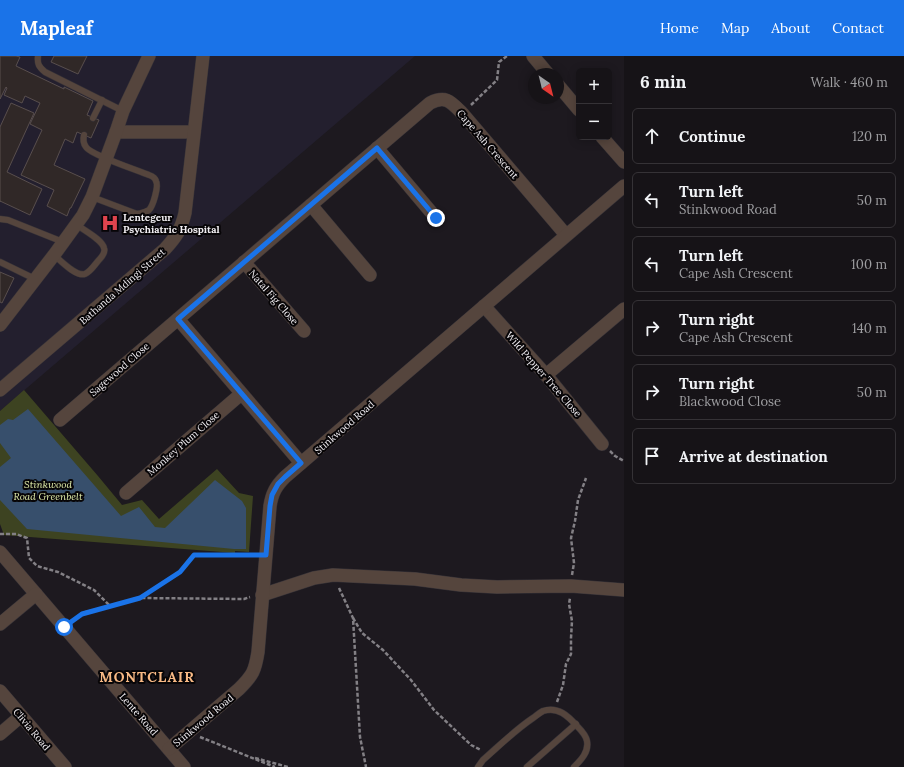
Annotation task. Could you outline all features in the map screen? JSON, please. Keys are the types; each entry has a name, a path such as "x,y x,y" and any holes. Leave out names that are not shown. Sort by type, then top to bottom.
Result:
{"street":[{"path":"0,325 54,255 82,215 92,197 123,111 149,56"},
{"name":"Bathanda Mdingi Street","path":"0,390 159,254 174,240 179,232 185,213 203,56"},
{"path":"533,56 543,68"},
{"path":"564,92 576,106"},
{"name":"Cape Ash Crescent","path":"178,319 430,103 436,100 444,99 451,102 462,113 566,236"},
{"path":"116,132 194,132"},
{"path":"605,140 624,162"},
{"path":"377,148 436,218"},
{"name":"Stinkwood Road","path":"169,749 239,690 249,679 255,668 258,652 270,506 272,495 278,484 624,186"},
{"path":"310,205 370,275"},
{"name":"Natal Fig Close","path":"244,262 304,331"},
{"name":"Wild Pepper Tree Close","path":"484,306 546,376 602,444"},
{"path":"546,376 624,309"},
{"path":"178,319 301,463"},
{"name":"Sagewood Close","path":"60,420 178,319"},
{"name":"Monkey Plum Close","path":"126,493 241,394"},
{"name":"Lente Road","path":"0,552 184,767"},
{"path":"262,594 314,578 333,575 415,579 460,585 497,587 571,586 624,590"},
{"path":"0,624 36,594"},
{"name":"Clivia Road","path":"0,691 65,767"},
{"path":"0,734 21,716"}],"lane":[{"path":"38,56 37,63 45,72 123,111"},
{"path":"93,118 102,100"},
{"path":"84,135 83,139 85,147 88,150 106,159 149,175 157,181 158,186 152,205 149,210 144,213 137,214 92,197"},
{"path":"0,219 8,220 63,242"},
{"path":"54,255 80,275 89,272 102,257 105,252 100,241 76,224"},
{"path":"0,262 35,279"},
{"path":"478,767 483,760 527,722 543,711 554,710 560,711 567,715 583,732 587,740 587,748 582,758 574,767"},
{"path":"527,767 576,724"}],"path":[{"path":"462,113 497,80 500,62 507,56"},
{"path":"615,456 624,461"},
{"path":"0,534 16,534 26,538 29,558 37,566 58,572 94,590 110,606"},
{"path":"140,598 180,572 194,555 266,555"},
{"path":"333,575 353,618 362,633 383,650 411,680 434,710 471,745 484,752"},
{"path":"64,627 82,614 140,598 244,599 262,594"},
{"path":"353,618 360,737 366,767"},
{"path":"189,732 275,767"},
{"path":"242,754 288,767"}],"shaded area":[{"name":"Lentegeur Psychiatric Hospital","path":"0,56 415,56 0,411"}],"green space":[{"name":"Stinkwood Road Greenbelt","path":"24,390 122,505 142,500 159,519 217,469 239,493 253,496 249,552 235,551 235,553 4,535 0,524 0,411"}],"water":[{"name":"Stinkwood Road Greenbelt","path":"28,409 121,516 139,507 155,527 165,528 215,480 242,501 246,508 246,549 27,529 0,500 0,467 11,458 0,443 0,425 8,419 13,420"}],"building":[{"path":"0,56 20,57 16,66 93,101 87,115 99,120 91,138 77,132 73,143 65,139 54,165 85,179 67,216 47,206 54,190 21,175 42,130 30,124 40,103 25,96 22,103 4,95 7,88 6,87 0,99"},
{"path":"54,56 87,56 78,74 51,62"},
{"path":"11,103 34,113 7,172 42,189 30,215 0,201 0,127"},
{"path":"0,272 14,278 2,303 0,302"}],"place":[{"name":"Lentegeur Psychiatric Hospital","path":"110,223"}],"district":[{"name":"MONTCLAIR","path":"147,677"}],"route":[{"path":"64,627 82,614 140,598 180,572 194,555 266,555 272,495 278,484 301,463 178,319 377,148 436,218"}]}
